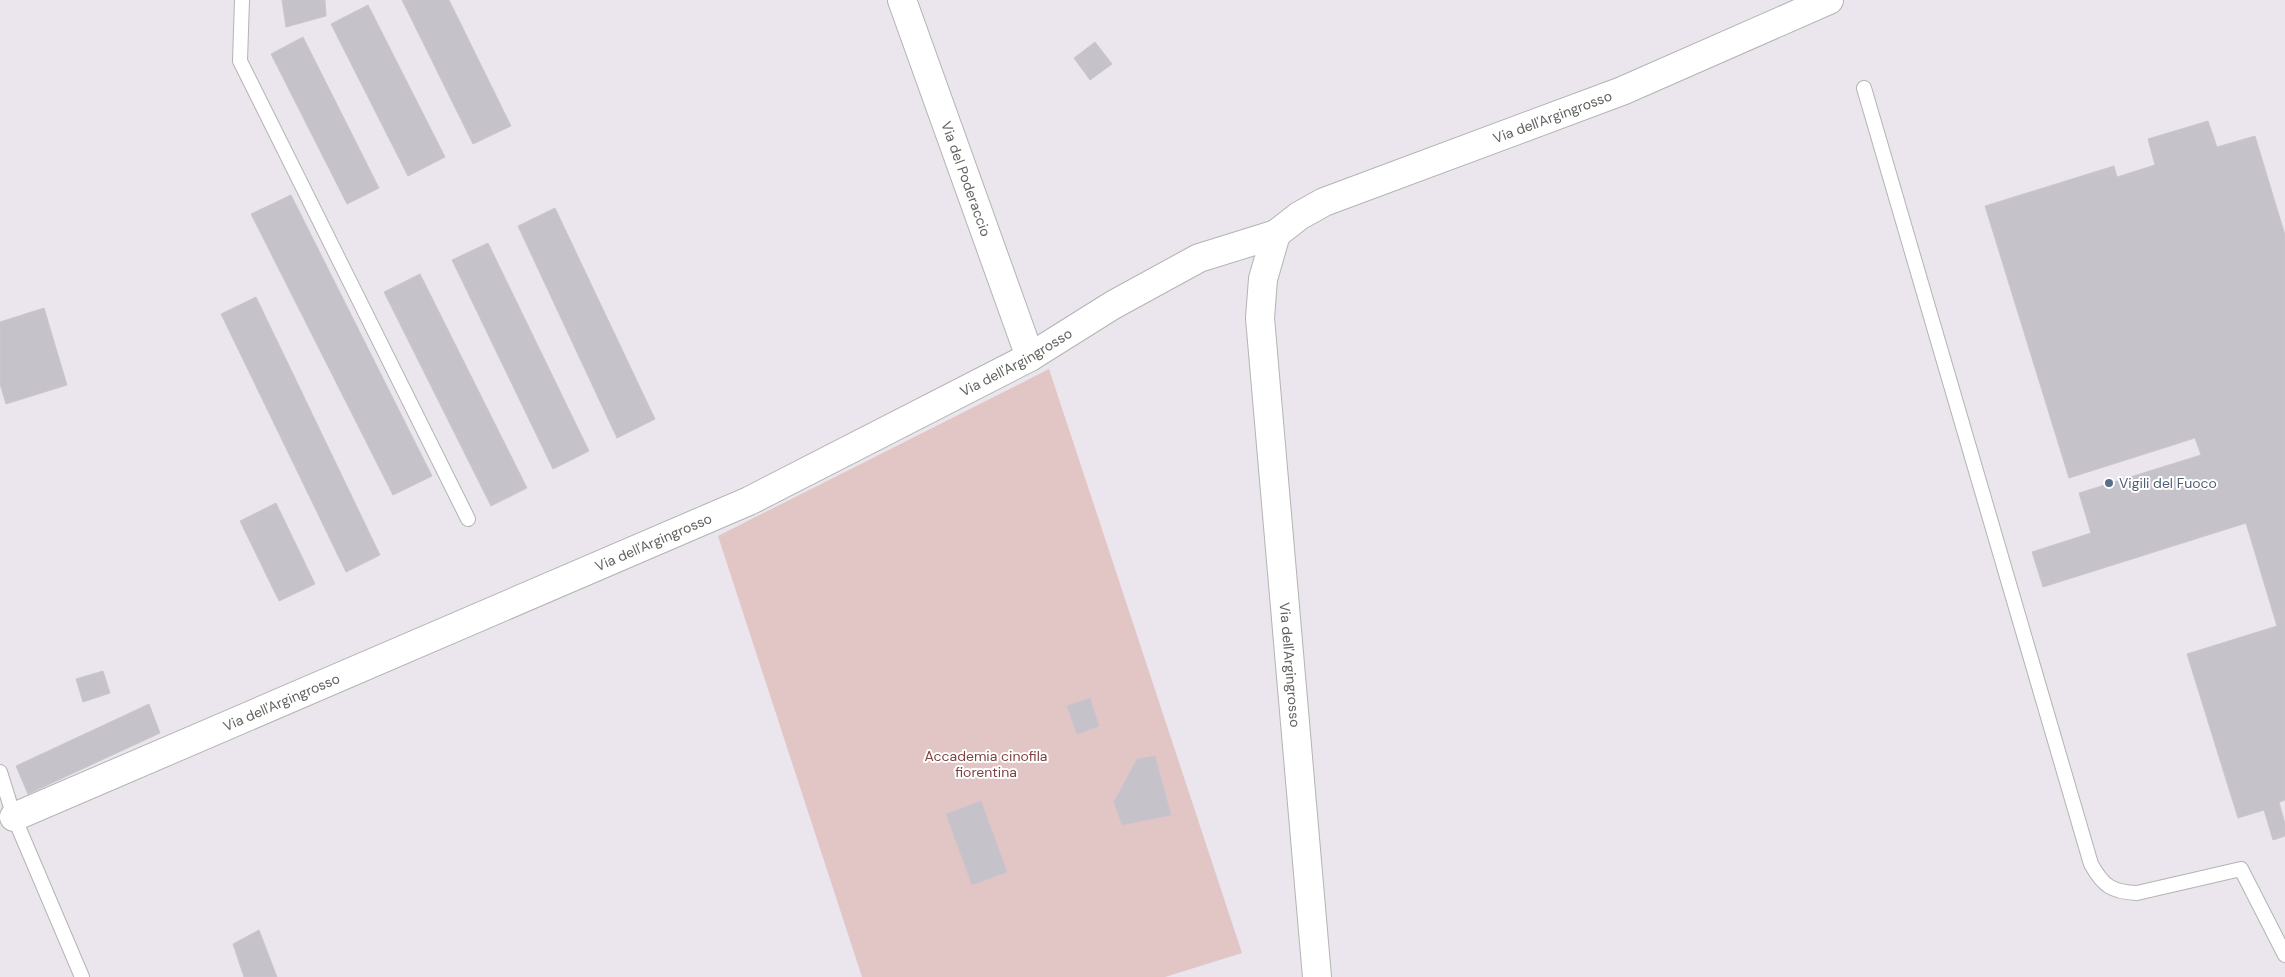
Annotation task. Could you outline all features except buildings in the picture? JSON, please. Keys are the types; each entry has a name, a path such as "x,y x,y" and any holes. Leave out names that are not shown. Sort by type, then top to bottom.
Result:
{"street":[{"name":"Via del Poderaccio","path":"902,0 1030,357"},
{"name":"Via dell'Argingrosso","path":"14,817 749,500 1030,357 1113,305 1199,258 1276,234 1299,216 1324,202 1622,91 1830,0"},
{"name":"Via dell'Argingrosso","path":"1276,234 1263,279 1260,318 1316,977"}],"lane":[{"path":"242,0 240,61 468,519"},
{"path":"1864,88 2090,864 2107,886 2120,892 2137,893 2241,869 2285,955"},
{"path":"0,772 14,817 82,977"}],"green space":[{"name":"Accademia cinofila fiorentina","path":"1049,369 1242,953 1165,977 862,977 718,536"}],"place":[{"name":"Vigili del Fuoco","path":"2109,483"}]}
